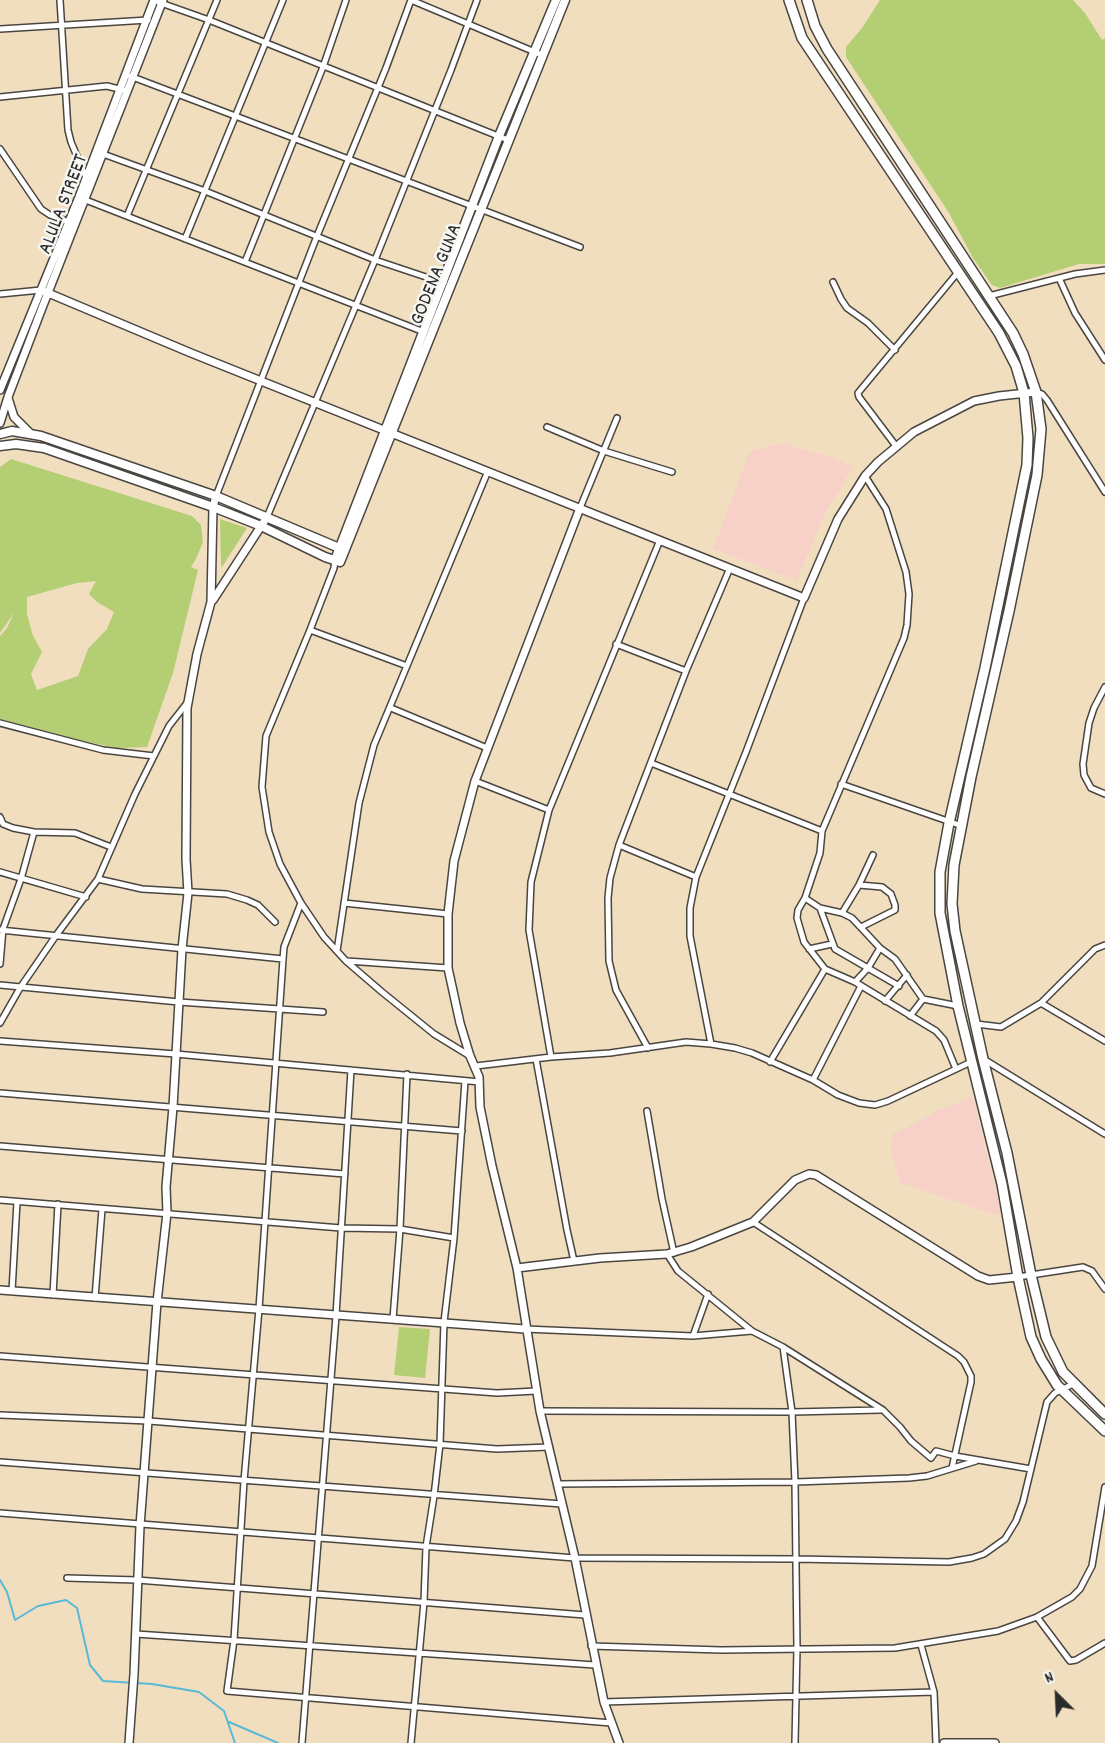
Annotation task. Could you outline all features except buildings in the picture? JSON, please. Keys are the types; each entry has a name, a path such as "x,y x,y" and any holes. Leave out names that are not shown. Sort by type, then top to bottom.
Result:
{"main road":[{"name":"GODENA GUNA","path":"336,563 426,333 482,209 556,0"},
{"name":"GODENA GUNA","path":"448,284 472,206 499,136 564,0"},
{"path":"789,0 802,38 1005,343 1016,366 1024,393 1028,438 1027,465 985,668 949,823 940,872 939,898 942,927 958,1006 996,1156 1018,1277 1035,1347 1051,1377 1105,1431"},
{"path":"807,0 815,26 827,49 989,296 1020,349 1036,392 1041,429 1037,475 954,865 952,904 955,930 983,1059 1007,1153 1031,1275 1046,1337 1058,1365 1073,1384 1105,1414"},
{"path":"0,441 0,435 12,431 30,433 216,496 342,549"},
{"path":"0,446 16,444 44,448 213,507 261,526 336,563"},
{"path":"157,488 162,479"},
{"path":"996,1156 1007,1153"},
{"path":"1002,1184 1013,1182"}],"street":[{"path":"60,0 69,136 91,186"},
{"path":"127,216 217,0"},
{"path":"185,239 283,0"},
{"path":"245,262 323,67 346,0"},
{"path":"129,1743 136,1634 136,1580 154,1367 157,1302 167,1213 166,1187 173,1107 178,1002 188,893 186,725 188,701 212,602 213,507 411,0 538,53"},
{"path":"212,602 267,517 317,403 477,0"},
{"path":"154,1 163,2 209,20 508,140"},
{"name":"ALULA STREET","path":"0,423 69,222 91,186 103,154 150,20 154,1"},
{"name":"ALULA STREET","path":"150,20 163,2"},
{"path":"0,29 150,20"},
{"path":"130,76 580,247"},
{"path":"0,97 107,86 125,90"},
{"name":"ALULA STREET","path":"0,390 45,291 82,199 86,177 125,90"},
{"path":"0,149 41,208 50,215 69,222"},
{"path":"103,154 205,191 375,260 448,284"},
{"path":"82,199 426,333"},
{"path":"989,296 1059,278 1105,270"},
{"path":"896,446 858,394 859,391 959,271"},
{"path":"1059,278 1075,313 1105,360"},
{"path":"833,282 847,308 868,323 895,350"},
{"path":"0,294 45,291 261,381 804,598"},
{"path":"711,1044 690,936 690,908 696,877 804,598 838,519 865,476 914,432 974,401 1036,392 1042,394 1047,400 1105,492"},
{"path":"8,397 14,417 30,433"},
{"path":"617,418 475,781 454,861 448,914 448,968 470,1056 476,1066 480,1082 480,1107 516,1268 536,1392 575,1558 595,1665 604,1702 619,1743"},
{"path":"547,427 604,451 672,472"},
{"path":"338,951 359,803 374,745 488,471"},
{"path":"865,476 886,508 906,572 909,594 907,625 904,638 822,831 820,853 797,918 804,942 825,969 855,982 936,1031 944,1040 957,1069"},
{"path":"1098,480 1105,476"},
{"path":"551,1056 529,930 531,882 549,810 660,540"},
{"path":"336,563 266,736 262,786 269,832 280,864 301,903 324,937 346,961 381,992 434,1034 470,1056"},
{"path":"648,1048 616,990 609,961 610,878 619,845 686,671 730,568"},
{"path":"310,630 407,666"},
{"path":"616,644 686,671"},
{"path":"1105,687 1089,723 1083,764 1084,775 1091,788 1105,794"},
{"path":"0,1023 20,988 98,879 154,756 170,726 188,701"},
{"path":"391,708 487,748"},
{"path":"0,723 103,750 154,756"},
{"path":"651,763 822,831"},
{"path":"475,781 549,810"},
{"path":"841,784 962,826"},
{"path":"0,817 2,825 13,828 34,832 75,833 111,847"},
{"path":"0,964 1,930 21,879 34,832"},
{"path":"619,845 696,877"},
{"path":"842,913 873,855"},
{"path":"0,872 86,897"},
{"path":"98,879 142,889 227,894 258,905 275,922"},
{"path":"859,885 882,887 891,894 895,905 895,910 861,927"},
{"path":"805,898 820,908 852,918 880,948 896,959 923,999 958,1006"},
{"path":"301,903 284,947 234,1641 227,1691 612,1723"},
{"path":"344,903 448,914"},
{"path":"820,908 832,944 839,952 899,986"},
{"path":"1,930 283,959"},
{"path":"809,949 832,944"},
{"path":"976,1024 1001,1027 1041,1004 1095,949 1105,945"},
{"path":"855,982 868,968 880,948"},
{"path":"346,961 448,968"},
{"path":"770,1062 825,969"},
{"path":"885,1001 907,975"},
{"path":"0,985 178,1002 323,1012"},
{"path":"813,1080 861,986"},
{"path":"910,1016 923,999"},
{"path":"1041,1004 1105,1041"},
{"path":"0,1041 176,1054 480,1082"},
{"path":"476,1066 686,1042 711,1044 735,1048 813,1080 838,1095 859,1103 875,1105 971,1062"},
{"path":"536,1059 574,1261"},
{"path":"983,1059 1105,1134"},
{"path":"302,1743 336,1316 351,1070"},
{"path":"393,1319 400,1229 407,1074"},
{"path":"411,1743 424,1602 426,1547 440,1444 444,1322 454,1238 465,1082"},
{"path":"0,1093 462,1131"},
{"path":"647,1111 671,1254 678,1271 752,1331 783,1347 883,1410 910,1441 931,1458 936,1451 1031,1468"},
{"path":"0,1146 345,1174"},
{"path":"516,1268 671,1254 753,1222 795,1180 809,1174 826,1182 978,1276 989,1280 1083,1267 1092,1271 1105,1289"},
{"path":"0,1200 341,1228 400,1229 454,1238"},
{"path":"12,1291 17,1202"},
{"path":"53,1295 58,1204"},
{"path":"95,1298 102,1209"},
{"path":"753,1222 958,1356 963,1362 971,1376 971,1382 952,1468"},
{"path":"0,1290 525,1329 693,1335 752,1331"},
{"path":"693,1335 708,1294"},
{"path":"783,1347 792,1413 795,1482 797,1558 795,1743"},
{"path":"0,1356 497,1393 536,1392"},
{"path":"0,1513 140,1526 575,1558 797,1558 949,1562 972,1558 993,1548 1005,1539 1016,1521 1023,1502 1047,1402 1051,1395 1073,1384"},
{"path":"1093,1403 1105,1402"},
{"path":"540,1411 792,1413 883,1410"},
{"path":"0,1415 149,1420 497,1449 549,1447"},
{"path":"557,1484 795,1482 909,1478 927,1476 980,1459"},
{"path":"0,1462 562,1504"},
{"path":"591,1646 721,1650 894,1648 998,1630 1037,1617 1072,1597 1080,1589 1092,1566 1105,1487"},
{"path":"67,1578 136,1580 585,1615"},
{"path":"1037,1617 1070,1662 1105,1643"},
{"path":"136,1634 595,1665"},
{"path":"921,1645 934,1692 936,1743"},
{"path":"604,1702 934,1692"},
{"path":"944,1743 995,1743"}],"shaded area":[{"path":"781,443 834,458 853,467 825,513 797,580 713,549 750,451"},
{"path":"973,1097 1001,1213 992,1214 900,1183 891,1151 892,1135 937,1111"}],"green space":[{"path":"880,0 1073,0 1085,13 1102,40 1105,38 1105,264 1079,264 1000,288 992,285 973,258 949,213 846,57 846,47 862,28"},
{"path":"11,459 192,516 201,525 203,542 191,567 198,570 173,673 147,747 117,748 0,719 0,636 7,628 14,613 0,633 0,467","holes":["96,581 89,594 97,602 114,612 107,629 88,649 78,676 37,690 31,674 42,652 33,636 27,614 27,597 77,583"]},
{"path":"220,519 247,528 222,567 221,566"},
{"path":"399,1327 430,1329 425,1378 394,1375"}],"waterway":[{"path":"0,1580 7,1592 15,1620 38,1606 66,1600 77,1608 90,1665 103,1681 152,1684 199,1692 224,1711 235,1743"},
{"path":"229,1722 278,1743"}]}
